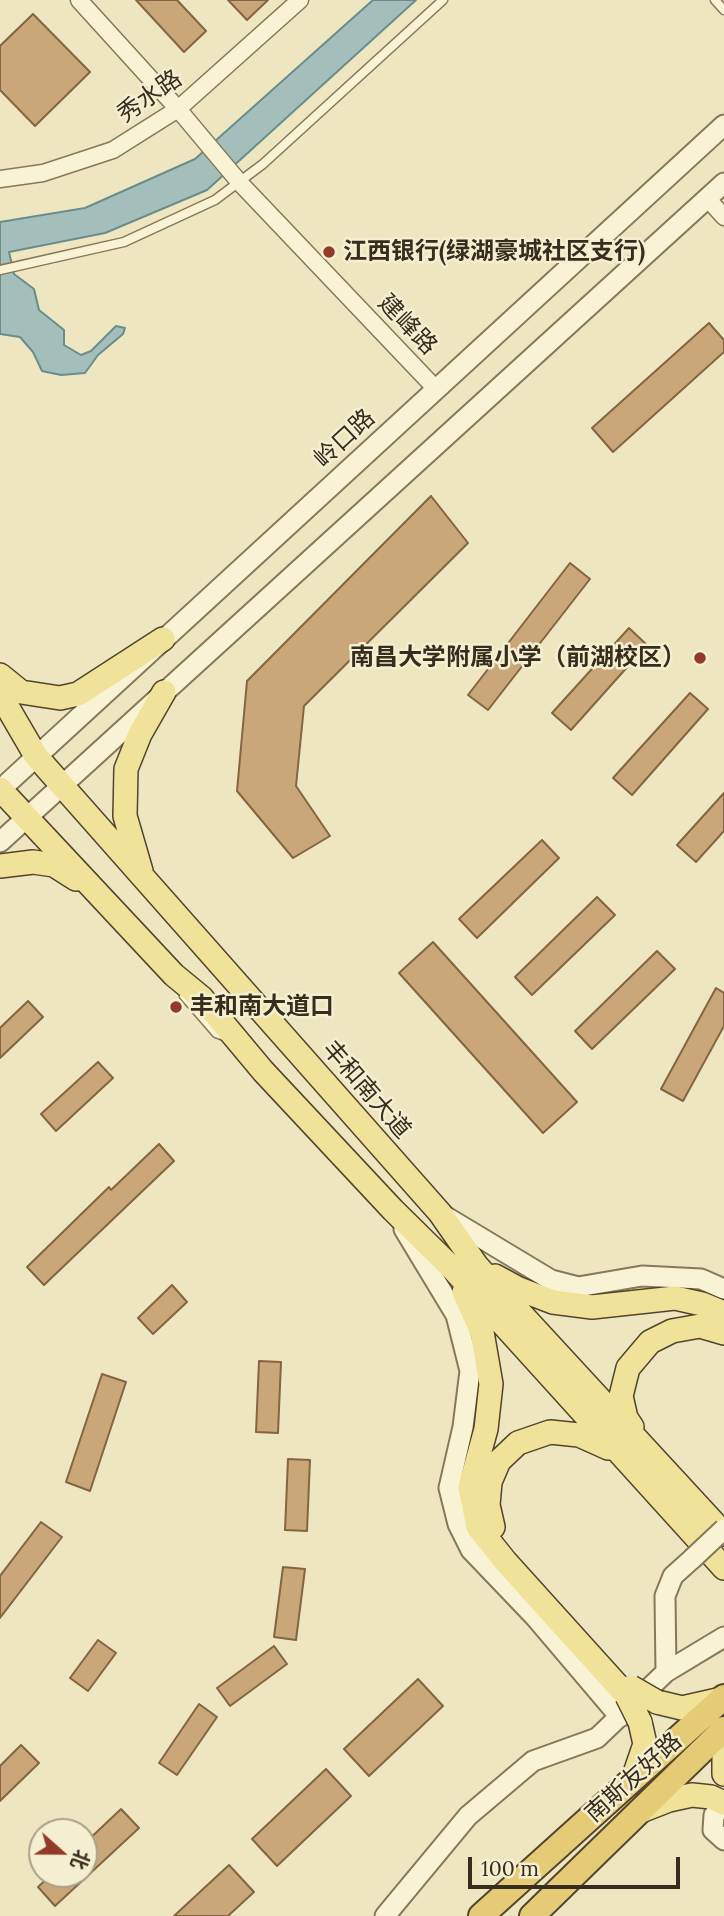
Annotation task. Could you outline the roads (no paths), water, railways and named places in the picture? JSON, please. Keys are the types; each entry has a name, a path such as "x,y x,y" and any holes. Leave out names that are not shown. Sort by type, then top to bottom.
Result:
{"highway":[{"name":"南斯友好路","path":"481,1916 723,1698"},
{"name":"南斯友好路","path":"533,1916 724,1729"}],"main road":[{"path":"0,675 22,692 60,698 78,694 163,639"},
{"path":"143,878 125,816 126,769 140,734 164,692"},
{"name":"丰和南大道","path":"0,700 8,708 36,756 61,785 440,1213 477,1266 645,1448"},
{"path":"0,789 174,975 202,998 238,1042 393,1210 454,1269 724,1568"},
{"path":"0,866 33,862 54,865 96,892"},
{"path":"477,1266 519,1289 553,1302 592,1307 674,1298 702,1304 724,1313"},
{"path":"454,1269 482,1332 491,1384 486,1429 470,1487 478,1527 630,1706"},
{"path":"724,1333 700,1326 672,1331 650,1342 628,1368 621,1396 626,1418 645,1448 724,1532"},
{"path":"617,1452 579,1435 550,1432 518,1443 499,1461 490,1482 488,1506 490,1522 508,1552 630,1706 645,1744 634,1776"},
{"path":"630,1706 657,1702 682,1708 723,1698"},
{"path":"724,1746 724,1774"},
{"path":"640,1811 692,1795 720,1802"}],"street":[{"path":"79,0 178,109"},
{"name":"秀水路","path":"0,179 43,173 113,150 178,109 300,0"},
{"name":"建峰路","path":"178,109 235,177 436,389"},
{"name":"岭口路","path":"0,789 724,125"},
{"path":"0,842 724,183"},
{"path":"707,198 724,217"},
{"path":"393,1210 456,1315 470,1371 463,1426 449,1488 458,1524 471,1550 536,1618 630,1706"},
{"path":"440,1213 551,1280 578,1287 654,1276 701,1279 724,1289"},
{"path":"666,1672 665,1596 673,1576 724,1532"},
{"path":"385,1916 468,1816 533,1761 597,1738 666,1672 724,1637"},
{"path":"720,1802 714,1815 713,1830 724,1840"}],"lane":[{"path":"0,270 124,242 215,200 235,177 443,0"},
{"path":"715,0 724,9"}],"water":[{"path":"373,0 416,0 207,190 105,233 9,252 14,274 34,289 39,310 64,330 64,345 81,355 91,351 116,326 125,328 123,334 98,355 85,373 61,375 42,371 33,352 20,337 0,334 0,222 85,208 195,159"}],"place":[{"name":"江西银行(绿湖豪城社区支行)","path":"329,252"},
{"name":"南昌大学附属小学（前湖校区）","path":"700,658"},
{"name":"丰和南大道口","path":"176,1007"}]}
